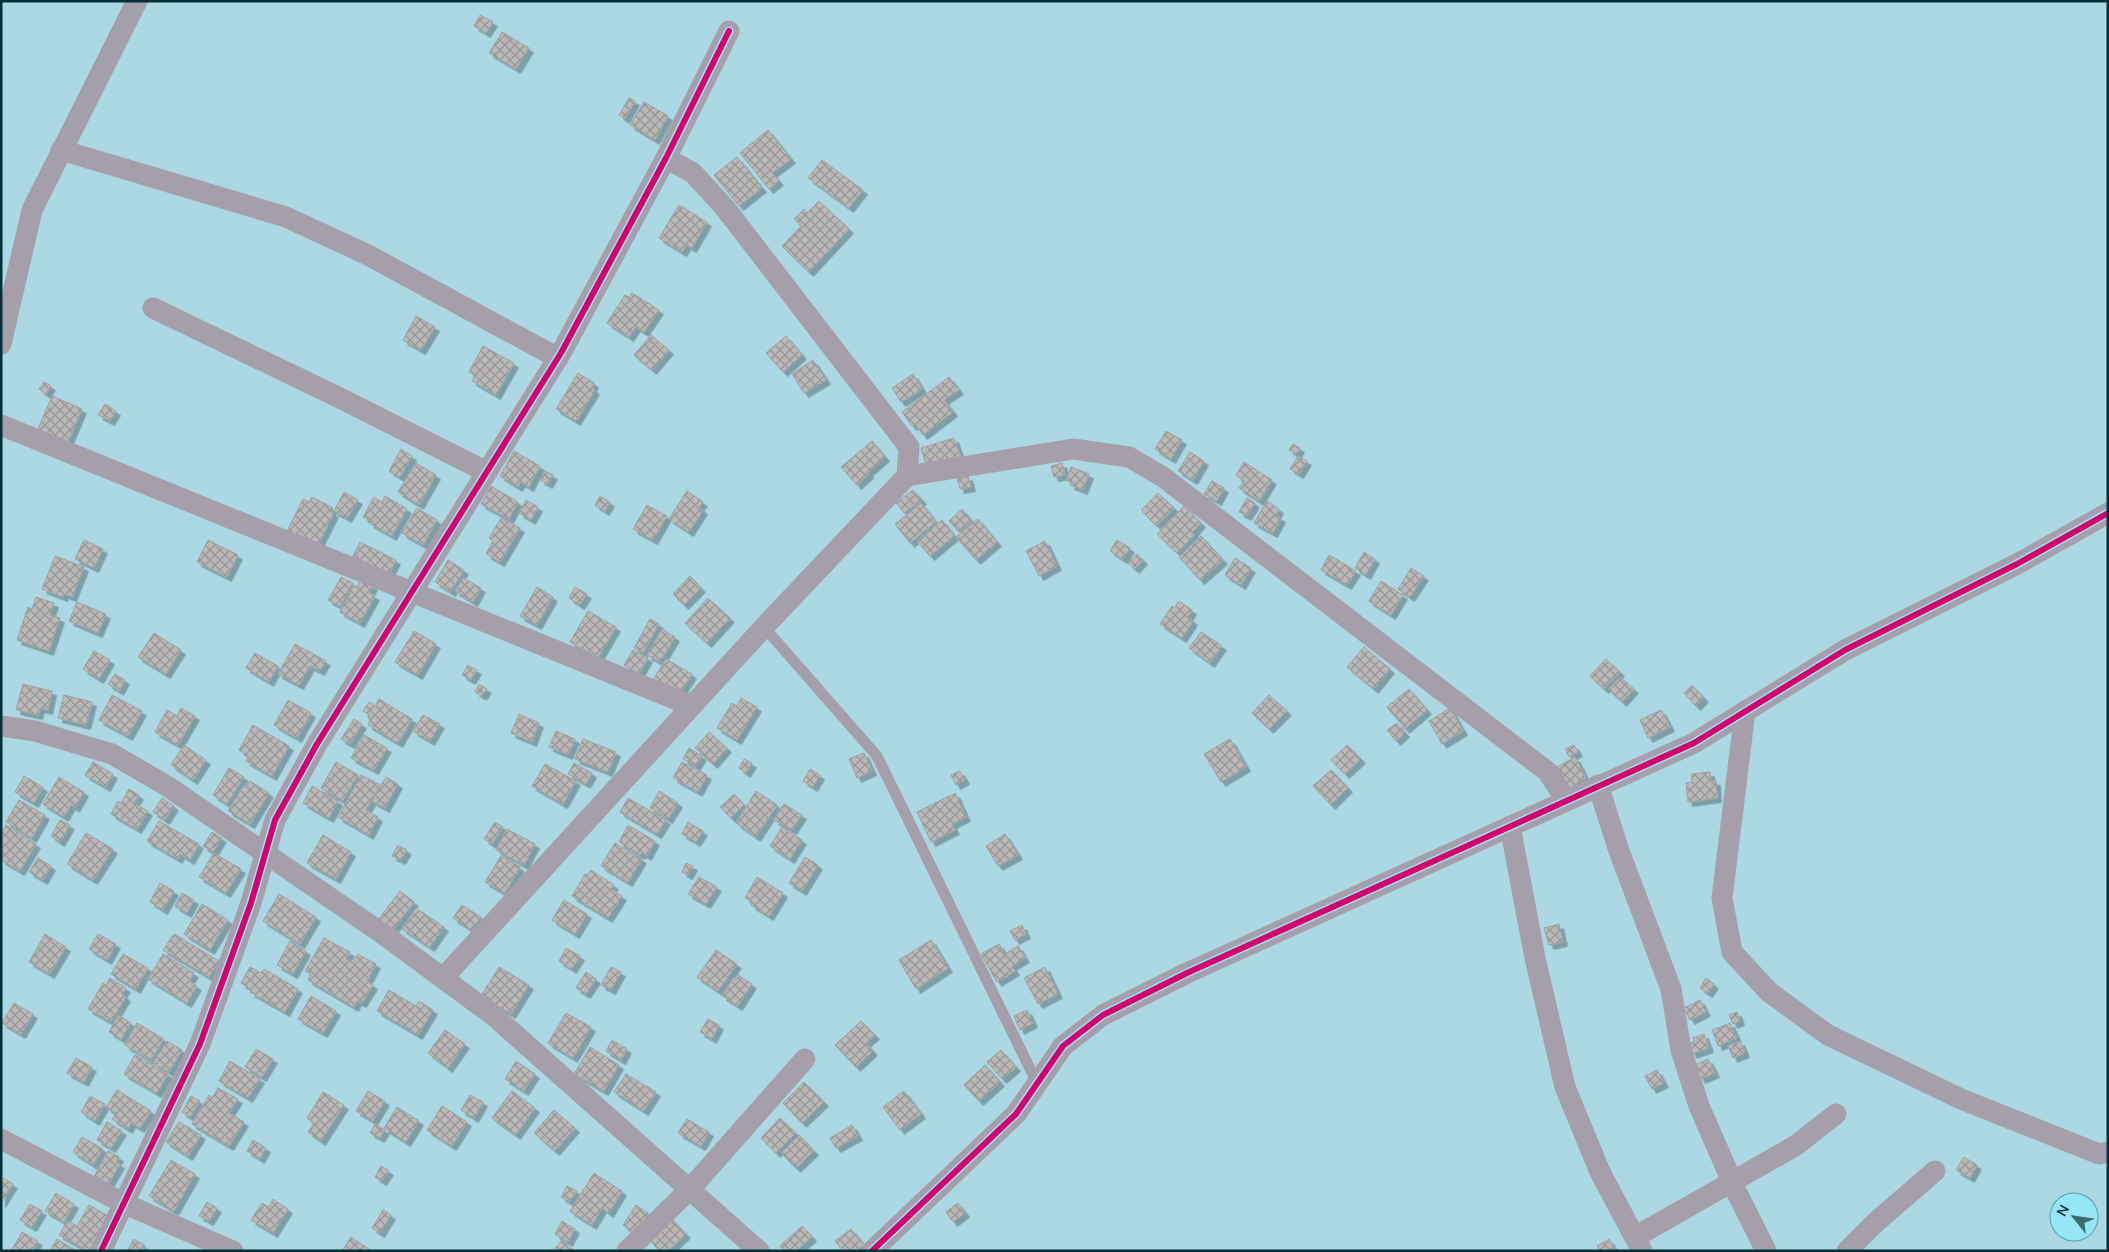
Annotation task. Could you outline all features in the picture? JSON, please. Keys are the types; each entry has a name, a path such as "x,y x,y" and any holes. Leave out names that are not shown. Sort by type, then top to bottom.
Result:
{"street":[{"path":"1,344 32,210 137,1"},
{"path":"100,1251 200,1044 251,903 275,820 313,752 558,358 666,158 729,31"},
{"path":"61,150 286,217 368,255 558,358"},
{"path":"666,158 693,173 725,208 910,447 907,476"},
{"path":"153,308 486,472"},
{"path":"1,425 692,706"},
{"path":"443,978 764,627 907,476 1073,449 1129,457 1163,477 1548,772 1566,800"},
{"path":"872,1251 1016,1114 1063,1046 1103,1015 1187,973 1694,743 1845,650 2017,564 2108,513"},
{"path":"1746,711 1722,898 1732,952 1769,992 1828,1035 1961,1099 2099,1154 2108,1152"},
{"path":"1,726 35,732 112,754 167,786 265,855 384,934 494,1016 759,1251"},
{"path":"1598,785 1619,851 1671,989 1681,1050 1699,1106 1732,1182 1766,1251"},
{"path":"1510,826 1535,958 1565,1087 1600,1172 1639,1244 1732,1182 1795,1146 1836,1114"},
{"path":"627,1251 690,1189 805,1059"},
{"path":"1,1139 123,1202 233,1251"},
{"path":"1847,1251 1876,1222 1935,1171"}],"lane":[{"path":"764,627 877,756 1037,1083"}],"building":[{"path":"480,15 493,22 486,33 474,26"},
{"path":"502,32 529,48 516,69 489,53"},
{"path":"629,98 635,101 625,119 619,115"},
{"path":"644,102 668,116 655,140 630,125"},
{"path":"768,130 791,159 772,173 779,181 769,189 740,153"},
{"path":"737,157 762,188 739,206 714,175"},
{"path":"822,160 863,190 849,208 808,178"},
{"path":"819,201 849,229 809,272 782,246 801,226 794,219 804,209 807,213"},
{"path":"679,205 707,222 692,248 687,245 682,252 659,238"},
{"path":"632,293 659,310 644,332 636,327 629,337 607,323 625,295 629,297"},
{"path":"416,316 435,327 421,350 403,340"},
{"path":"651,335 669,350 652,370 634,355"},
{"path":"786,336 802,355 783,372 766,353"},
{"path":"483,346 514,363 496,395 472,381 475,376 469,372"},
{"path":"813,360 826,380 804,393 792,374"},
{"path":"578,373 594,383 592,388 595,390 576,421 556,409"},
{"path":"913,374 922,389 901,402 892,388"},
{"path":"949,377 959,390 944,400 953,412 923,435 915,424 912,426 902,412"},
{"path":"44,382 51,386 46,394 39,389"},
{"path":"52,396 82,409 68,442 38,429"},
{"path":"105,404 116,411 110,421 98,415"},
{"path":"1166,431 1182,440 1171,459 1155,449"},
{"path":"954,438 961,458 926,465 921,448"},
{"path":"872,441 885,457 857,485 841,467"},
{"path":"1293,444 1300,448 1297,454 1289,450"},
{"path":"401,449 412,456 400,477 389,471"},
{"path":"514,451 540,466 529,487 521,482 518,487 500,476"},
{"path":"1190,452 1204,461 1193,480 1178,471"},
{"path":"1298,456 1307,461 1299,474 1290,469"},
{"path":"1244,462 1272,480 1259,501 1239,488 1244,481 1236,475"},
{"path":"416,463 436,475 419,505 398,492"},
{"path":"1062,463 1065,475 1054,477 1051,466"},
{"path":"1071,467 1089,474 1083,490 1070,485 1071,482 1066,480"},
{"path":"545,471 553,475 548,484 540,480"},
{"path":"968,476 971,487 960,489 957,478"},
{"path":"1212,481 1224,488 1217,501 1204,494"},
{"path":"491,486 518,502 509,519 481,504"},
{"path":"913,490 922,500 904,513 896,503"},
{"path":"687,491 703,502 699,507 703,510 689,532 669,519"},
{"path":"344,492 358,500 347,518 334,511"},
{"path":"1158,493 1174,508 1157,526 1141,510"},
{"path":"385,496 407,509 392,536 369,523 371,521 363,517 374,497 382,502"},
{"path":"600,496 610,502 605,511 595,505"},
{"path":"312,497 333,508 331,512 334,513 316,549 286,533 303,499 309,502"},
{"path":"1247,498 1255,503 1247,516 1239,512"},
{"path":"526,500 538,507 531,520 519,513"},
{"path":"1267,501 1279,509 1276,515 1281,518 1273,533 1254,523"},
{"path":"921,503 936,522 910,543 895,524"},
{"path":"647,505 667,516 653,540 633,529"},
{"path":"1184,506 1201,523 1193,532 1195,534 1177,553 1157,534"},
{"path":"417,508 437,520 423,545 402,533"},
{"path":"962,509 972,521 959,532 949,521"},
{"path":"501,518 520,528 500,562 486,554 493,541 489,538"},
{"path":"978,519 997,542 976,560 956,537"},
{"path":"942,520 954,536 930,556 917,541"},
{"path":"1201,536 1223,560 1200,580 1179,557"},
{"path":"84,540 103,549 94,568 75,559"},
{"path":"208,540 238,555 227,577 197,562"},
{"path":"1117,540 1130,548 1123,559 1110,551"},
{"path":"1045,541 1057,566 1039,576 1026,551"},
{"path":"360,542 396,560 387,578 351,560"},
{"path":"1364,552 1375,559 1366,575 1355,568"},
{"path":"1137,554 1143,560 1135,569 1128,563"},
{"path":"1329,555 1356,571 1347,585 1321,570"},
{"path":"55,556 84,567 72,597 64,594 63,597 42,589"},
{"path":"1235,558 1251,568 1241,585 1225,575"},
{"path":"448,560 464,570 451,592 435,582"},
{"path":"1411,568 1424,576 1410,597 1398,589"},
{"path":"690,576 701,588 684,605 673,594"},
{"path":"341,577 353,583 340,606 328,600"},
{"path":"463,578 481,588 473,602 455,591"},
{"path":"361,579 373,586 369,593 375,596 360,623 340,612 354,585 357,587"},
{"path":"1381,581 1403,595 1391,615 1369,601"},
{"path":"537,587 553,597 537,625 520,616"},
{"path":"575,587 587,594 580,605 569,598"},
{"path":"36,597 54,603 50,615 60,618 49,651 17,640 28,607 32,609"},
{"path":"708,598 730,618 707,643 685,623"},
{"path":"1179,601 1192,610 1188,617 1193,621 1182,638 1160,624 1172,606 1174,608"},
{"path":"77,602 106,614 98,633 69,621"},
{"path":"588,611 616,627 598,658 570,642"},
{"path":"650,619 659,624 643,653 634,648"},
{"path":"662,629 675,637 660,662 647,655"},
{"path":"414,631 436,644 418,675 395,662"},
{"path":"1201,632 1222,646 1210,663 1189,648"},
{"path":"154,633 181,650 166,674 138,657"},
{"path":"295,644 326,661 320,671 310,666 299,685 278,674"},
{"path":"1364,647 1390,669 1374,689 1347,667"},
{"path":"633,650 648,658 639,674 624,665"},
{"path":"94,651 110,660 99,679 83,669"},
{"path":"255,653 278,666 269,682 246,668"},
{"path":"666,659 692,674 679,695 653,680"},
{"path":"1606,659 1620,672 1604,689 1590,676"},
{"path":"468,665 477,670 471,680 462,675"},
{"path":"115,674 125,680 119,691 108,684"},
{"path":"1620,677 1634,689 1622,702 1608,689"},
{"path":"23,684 52,691 48,710 40,708 38,715 16,710"},
{"path":"479,684 487,689 482,696 475,692"},
{"path":"1692,685 1704,698 1696,706 1684,693"},
{"path":"1409,689 1427,710 1405,729 1387,707"},
{"path":"64,695 92,702 86,725 58,718"},
{"path":"112,695 142,711 128,736 99,720"},
{"path":"1269,695 1287,711 1269,729 1252,713"},
{"path":"741,698 757,707 737,740 717,728 732,703 737,706"},
{"path":"379,699 412,719 398,743 368,725 370,715 363,711 369,702 375,706"},
{"path":"288,700 311,713 297,738 274,725"},
{"path":"181,708 195,716 178,745 155,732 167,710 177,716"},
{"path":"1450,708 1463,731 1442,744 1429,721"},
{"path":"1661,710 1670,727 1648,738 1640,720"},
{"path":"519,714 539,723 532,742 511,733"},
{"path":"423,715 440,724 430,741 413,731"},
{"path":"354,719 362,724 350,744 341,739"},
{"path":"1397,723 1405,733 1396,741 1387,730"},
{"path":"253,725 289,746 272,776 246,761 249,756 239,750"},
{"path":"556,731 575,739 568,755 549,747"},
{"path":"709,732 727,748 713,764 695,748"},
{"path":"364,735 387,748 374,770 351,758"},
{"path":"583,739 616,752 608,772 575,759"},
{"path":"1230,739 1246,767 1221,782 1204,754"},
{"path":"184,745 206,760 193,780 171,765"},
{"path":"1347,745 1361,759 1345,774 1331,760"},
{"path":"1574,745 1578,752 1569,757 1565,749"},
{"path":"689,748 702,756 696,766 683,759"},
{"path":"864,753 872,771 857,778 849,759"},
{"path":"1575,757 1586,778 1569,788 1557,767"},
{"path":"744,759 752,763 746,773 739,768"},
{"path":"93,762 113,774 106,787 85,775"},
{"path":"336,762 358,775 343,801 321,788"},
{"path":"682,762 707,775 698,792 673,778"},
{"path":"574,763 592,773 586,784 568,774"},
{"path":"545,764 576,781 563,804 532,786"},
{"path":"229,768 244,777 227,804 213,795"},
{"path":"810,769 820,775 813,787 803,781"},
{"path":"1331,770 1348,788 1331,805 1313,786"},
{"path":"960,771 965,780 956,785 951,775"},
{"path":"1710,772 1711,781 1716,781 1717,798 1688,802 1686,783 1692,782 1691,774"},
{"path":"361,775 380,785 366,810 378,817 369,835 338,817"},
{"path":"24,776 43,787 34,803 15,792"},
{"path":"59,777 84,792 75,808 71,805 64,817 43,804"},
{"path":"386,777 398,784 385,808 372,801"},
{"path":"250,781 269,793 250,824 228,811 244,785 246,787"},
{"path":"312,786 338,801 329,818 303,803"},
{"path":"129,789 139,795 134,803 148,811 137,829 111,814 118,801 121,803"},
{"path":"659,791 678,803 668,819 650,808"},
{"path":"756,791 777,805 756,837 736,823"},
{"path":"955,793 966,817 952,824 955,830 931,842 917,812"},
{"path":"734,794 744,805 731,818 720,807"},
{"path":"162,798 174,806 165,820 153,812"},
{"path":"628,798 666,820 657,834 620,812"},
{"path":"19,800 45,815 32,838 6,822"},
{"path":"784,804 802,815 792,830 774,820"},
{"path":"60,820 70,825 60,842 51,836"},
{"path":"159,821 199,844 190,860 180,854 178,859 147,841"},
{"path":"495,822 503,827 492,844 484,839"},
{"path":"688,822 703,831 696,842 682,834"},
{"path":"6,825 36,844 20,871 1,860 1,852 4,848 1,846 1,833"},
{"path":"628,825 655,841 647,856 642,853 640,855 619,842"},
{"path":"782,827 802,840 790,859 770,846"},
{"path":"507,829 535,844 524,865 496,850"},
{"path":"212,832 222,838 213,852 203,846"},
{"path":"86,833 113,849 93,880 67,864"},
{"path":"1005,834 1018,855 998,866 986,846"},
{"path":"323,835 351,852 336,879 307,863"},
{"path":"615,843 642,859 628,882 601,866"},
{"path":"398,845 407,850 401,860 392,856"},
{"path":"214,853 241,869 226,893 199,877"},
{"path":"501,856 520,867 505,893 485,882"},
{"path":"805,857 818,865 802,891 789,883"},
{"path":"38,858 51,866 43,880 29,872"},
{"path":"686,863 693,866 688,875 682,872"},
{"path":"591,870 614,885 611,889 622,896 608,918 572,896 585,874 587,875"},
{"path":"699,877 717,887 706,904 688,894"},
{"path":"757,877 783,893 769,916 751,905 753,902 745,898"},
{"path":"160,883 174,891 163,910 150,902"},
{"path":"400,891 414,902 392,931 378,920"},
{"path":"182,893 194,900 187,913 175,906"},
{"path":"279,894 316,917 300,944 263,921"},
{"path":"564,900 587,914 575,934 552,920"},
{"path":"202,904 228,920 210,950 184,934"},
{"path":"462,905 481,917 472,930 453,918"},
{"path":"416,908 444,927 430,947 402,929"},
{"path":"1559,924 1563,942 1549,945 1544,928"},
{"path":"1022,925 1026,934 1015,940 1010,931"},
{"path":"45,934 66,947 50,974 29,962"},
{"path":"98,934 116,944 107,960 89,949"},
{"path":"174,934 219,961 209,977 163,950"},
{"path":"324,938 350,952 346,959 353,963 358,954 376,964 367,981 373,985 362,1003 357,1001 354,1007 308,980 311,974 305,971"},
{"path":"931,940 948,968 916,989 899,960"},
{"path":"290,941 306,951 293,974 277,965"},
{"path":"999,944 1005,954 1018,946 1025,958 1012,966 1015,971 997,982 981,954"},
{"path":"566,948 580,956 572,969 559,961"},
{"path":"716,950 737,964 718,991 697,977"},
{"path":"123,954 148,968 136,989 111,974"},
{"path":"163,954 194,973 189,981 197,986 187,1003 148,979"},
{"path":"250,967 261,973 264,969 298,989 285,1012 250,992 252,990 241,983"},
{"path":"499,967 529,985 511,1014 481,996"},
{"path":"611,967 621,972 611,990 601,985"},
{"path":"1045,967 1058,994 1038,1004 1024,978"},
{"path":"586,972 596,979 586,994 576,988"},
{"path":"738,975 752,984 738,1006 722,996 733,978 736,980"},
{"path":"110,978 126,988 122,994 126,997 111,1022 88,1009 103,983 106,985"},
{"path":"1706,978 1714,984 1708,993 1700,988"},
{"path":"389,990 416,1006 419,1001 433,1010 418,1035 377,1011"},
{"path":"311,996 336,1011 323,1033 298,1019"},
{"path":"1700,1000 1706,1012 1690,1020 1684,1008"},
{"path":"14,1003 33,1014 21,1034 2,1023"},
{"path":"1027,1010 1033,1023 1020,1030 1014,1016"},
{"path":"1737,1012 1740,1021 1733,1024 1729,1015"},
{"path":"566,1013 591,1027 573,1058 548,1043"},
{"path":"118,1015 131,1023 121,1039 109,1032"},
{"path":"708,1019 719,1025 712,1039 700,1032"},
{"path":"861,1021 875,1035 866,1043 873,1051 856,1067 835,1045"},
{"path":"137,1023 164,1039 151,1061 125,1045"},
{"path":"1730,1023 1737,1038 1718,1046 1712,1030"},
{"path":"445,1030 465,1044 448,1068 428,1053"},
{"path":"1704,1034 1709,1048 1692,1054 1688,1044 1694,1042 1693,1038"},
{"path":"612,1040 627,1049 621,1060 606,1051"},
{"path":"167,1041 182,1050 169,1072 153,1063"},
{"path":"1740,1041 1745,1053 1733,1058 1728,1046"},
{"path":"590,1047 619,1065 604,1091 574,1074"},
{"path":"256,1049 273,1059 262,1077 245,1067"},
{"path":"1001,1050 1016,1067 1002,1079 987,1062"},
{"path":"135,1055 168,1074 157,1093 124,1074"},
{"path":"76,1058 92,1067 84,1082 67,1073"},
{"path":"1708,1059 1715,1073 1701,1079 1694,1065"},
{"path":"230,1061 260,1079 248,1098 219,1081"},
{"path":"516,1061 535,1074 524,1091 505,1079"},
{"path":"985,1065 1000,1082 979,1101 964,1085"},
{"path":"1657,1070 1664,1083 1652,1089 1645,1076"},
{"path":"626,1074 656,1092 644,1111 614,1092"},
{"path":"804,1082 824,1102 802,1123 783,1103"},
{"path":"218,1088 238,1099 229,1113 244,1122 229,1146 192,1124 209,1095 212,1098"},
{"path":"117,1090 151,1111 140,1128 131,1123 128,1129 112,1119 116,1113 106,1107"},
{"path":"368,1091 385,1101 373,1121 356,1111"},
{"path":"512,1091 535,1108 516,1135 492,1118"},
{"path":"904,1091 921,1114 900,1130 883,1107"},
{"path":"323,1092 344,1105 321,1141 308,1132 314,1123 307,1118"},
{"path":"470,1095 483,1102 474,1118 461,1110"},
{"path":"90,1096 105,1104 95,1121 81,1112"},
{"path":"191,1096 200,1101 190,1117 182,1112"},
{"path":"442,1106 467,1122 452,1146 427,1130"},
{"path":"397,1107 419,1121 406,1142 384,1128"},
{"path":"554,1110 575,1128 555,1151 534,1133"},
{"path":"780,1118 796,1133 776,1153 761,1138"},
{"path":"687,1119 709,1132 701,1146 678,1133"},
{"path":"107,1122 122,1131 111,1148 97,1140"},
{"path":"179,1122 201,1135 188,1156 166,1142"},
{"path":"375,1124 385,1130 380,1138 370,1133"},
{"path":"852,1125 858,1136 836,1148 830,1138"},
{"path":"799,1135 814,1151 796,1168 781,1153"},
{"path":"82,1137 103,1149 93,1165 73,1152"},
{"path":"253,1140 266,1148 260,1159 247,1151"},
{"path":"108,1151 119,1157 116,1162 120,1164 108,1185 94,1177"},
{"path":"1964,1157 1977,1165 1970,1178 1956,1170"},
{"path":"171,1160 195,1174 174,1211 149,1196"},
{"path":"381,1166 389,1171 382,1181 375,1177"},
{"path":"594,1173 622,1191 609,1213 602,1208 592,1225 570,1211"},
{"path":"1,1177 13,1184 1,1203"},
{"path":"567,1186 577,1191 570,1202 561,1197"},
{"path":"56,1193 74,1204 64,1222 45,1211"},
{"path":"273,1199 288,1209 273,1233 251,1220 262,1203 269,1207"},
{"path":"207,1202 217,1208 209,1221 199,1216"},
{"path":"958,1203 965,1213 953,1222 946,1212"},
{"path":"30,1204 42,1211 32,1227 20,1220"},
{"path":"89,1205 112,1218 93,1251 88,1251 59,1235 67,1221 77,1226"},
{"path":"636,1205 648,1213 646,1216 649,1219 638,1235 623,1225"},
{"path":"383,1210 391,1215 380,1233 372,1228"},
{"path":"672,1219 686,1234 668,1251 659,1251 650,1240"},
{"path":"562,1221 575,1229 568,1242 555,1234"},
{"path":"802,1226 812,1237 796,1251 784,1251 780,1246"},
{"path":"851,1229 864,1245 856,1251 843,1251 835,1241"},
{"path":"22,1232 38,1241 32,1251 11,1251"},
{"path":"351,1237 372,1251 342,1251"},
{"path":"57,1239 77,1251 50,1251"},
{"path":"134,1239 145,1246 142,1251 127,1251"},
{"path":"1609,1239 1614,1248 1610,1251 1600,1251 1597,1246"},
{"path":"562,1240 575,1251 553,1251"}],"cycle path":[{"path":"101,1251 200,1044 251,903 275,820 317,744 561,353 666,158 729,31"},
{"path":"872,1251 1016,1114 1063,1046 1103,1015 1187,973 1694,743 1845,650 2017,564 2108,513"}]}
